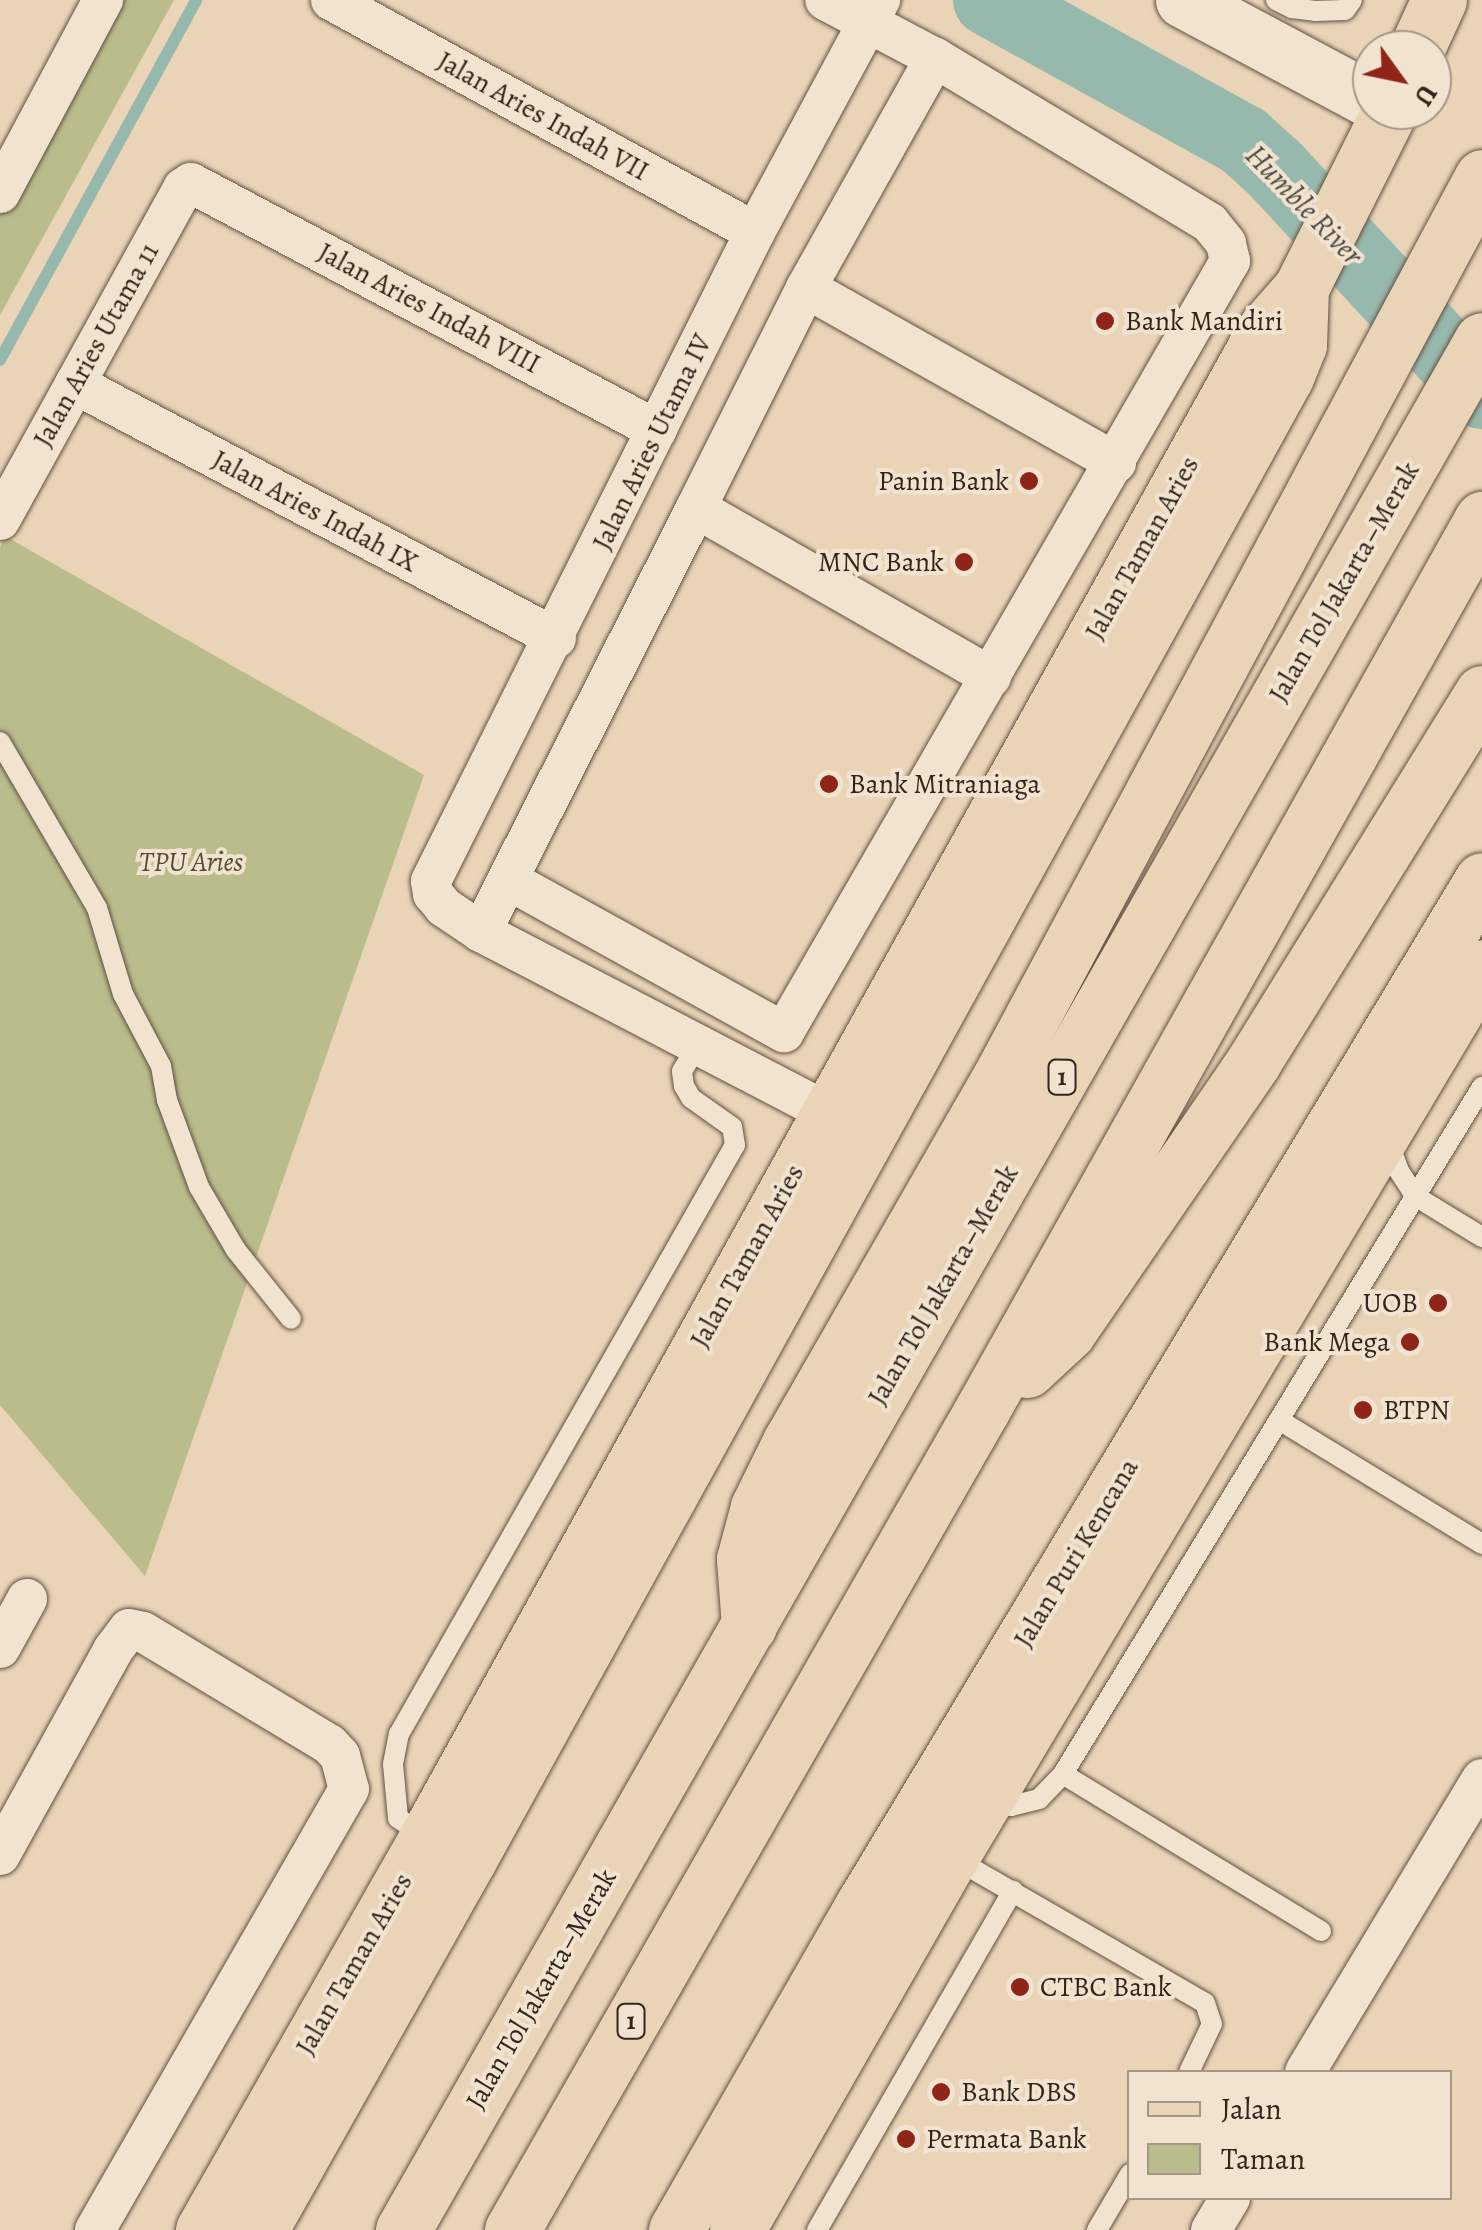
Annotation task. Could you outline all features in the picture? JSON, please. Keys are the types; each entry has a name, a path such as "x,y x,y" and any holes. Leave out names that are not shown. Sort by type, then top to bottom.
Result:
{"main road":[{"path":"1425,30 1439,0"},
{"name":"Jalan Taman Aries","path":"260,2230 448,1849 848,1123 1266,328 1306,277 1375,130"},
{"path":"749,1626 744,1559 758,1507 790,1442 999,1080 1472,195"},
{"name":"Jalan Tol Jakarta–Merak","path":"403,2230 1482,340"},
{"name":"1","path":"512,2230 982,1410 1482,519"},
{"path":"982,1410 1068,1332 1117,1263 1254,1061 1482,693"},
{"name":"Jalan Puri Kencana","path":"965,1786 1482,880"},
{"name":"Jalan Puri Kencana","path":"676,2230 929,1844 1385,1131 1482,967"},
{"name":"Jalan Puri Kencana","path":"738,2230 929,1844"},
{"name":"Jalan Taman Aries","path":"203,2230 448,1849"}],"street":[{"path":"0,193 102,0"},
{"name":"Jalan Aries Indah VII","path":"331,0 755,232"},
{"path":"762,1077 784,1032 1230,261 1226,243 1210,222 935,58 873,13 825,0"},
{"path":"1184,0 1352,98"},
{"name":"Jalan Aries Utama IV","path":"481,932 433,894 431,881 438,862 556,638 755,232 873,13"},
{"path":"848,1123 481,932 806,288 935,58"},
{"name":"Jalan Aries Utama 11","path":"0,520 182,188 191,183 201,186"},
{"name":"Jalan Aries Indah VIII","path":"201,186 657,430"},
{"path":"806,288 1116,463"},
{"name":"Jalan Aries Indah IX","path":"75,384 556,638"},
{"path":"696,508 991,677"},
{"path":"510,881 784,1032"},
{"path":"0,1648 27,1599"},
{"path":"0,1855 113,1650 130,1629 143,1632 329,1744 340,1756 349,1789 94,2230"},
{"path":"1307,2070 1482,1779"},
{"path":"1211,2230 1229,2200"}],"lane":[{"path":"1276,0 1292,8 1315,11 1345,10 1352,0"},
{"path":"0,742 97,908 122,994 161,1066 167,1100 199,1187 236,1250 291,1319"},
{"path":"448,1849 398,1818 393,1764 399,1734 735,1144 732,1127 691,1098 684,1086 682,1071 699,1044"},
{"path":"965,1786 1011,1806 1039,1799 1063,1774 1482,1087"},
{"path":"1385,1131 1399,1171 1416,1196 1482,1236"},
{"path":"1279,1420 1482,1544"},
{"path":"1063,1774 1321,1931"},
{"path":"929,1844 1205,2003 1212,2024 1189,2070"},
{"path":"818,2230 1013,1891"},
{"path":"1097,2230 1127,2179"}],"green space":[{"path":"112,0 174,0 0,315 0,213"},
{"name":"TPU Aries","path":"5,536 424,775 145,1576 0,1405 0,548"}],"waterway":[{"path":"0,360 196,0"},
{"name":"Humble River","path":"989,0 1243,140 1275,169 1482,393"}],"place":[{"name":"Bank Mandiri","path":"1105,321"},
{"name":"Panin Bank","path":"1029,481"},
{"name":"MNC Bank","path":"964,562"},
{"name":"Bank Mitraniaga","path":"829,784"},
{"name":"UOB","path":"1438,1303"},
{"name":"Bank Mega","path":"1410,1342"},
{"name":"BTPN","path":"1363,1410"},
{"name":"CTBC Bank","path":"1020,1987"},
{"name":"Bank DBS","path":"941,2092"},
{"name":"Permata Bank","path":"906,2139"}]}
